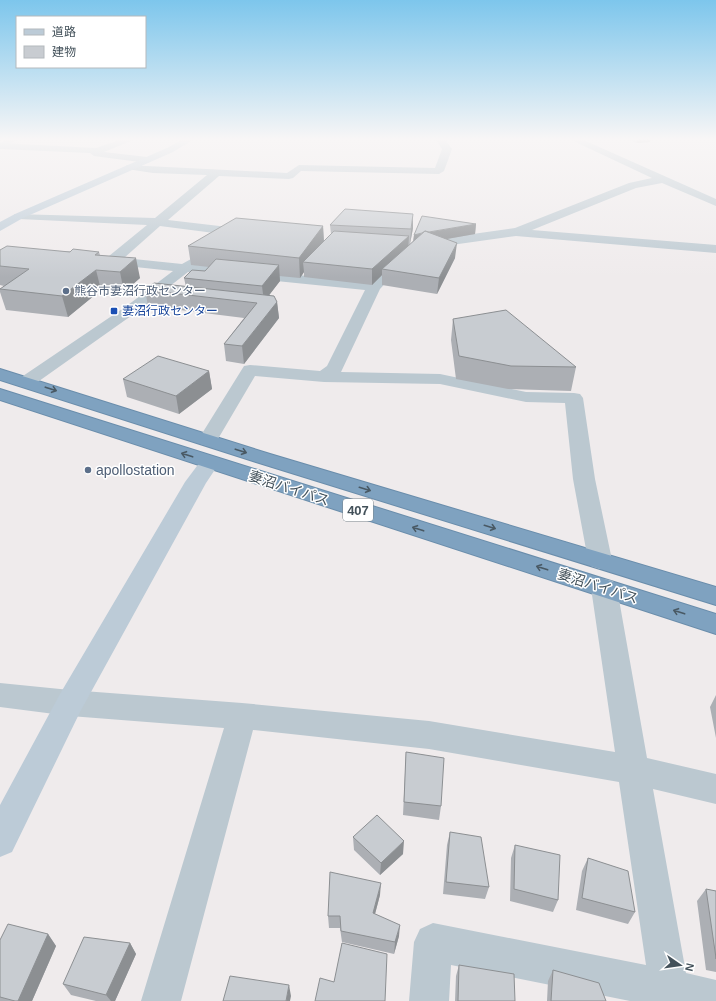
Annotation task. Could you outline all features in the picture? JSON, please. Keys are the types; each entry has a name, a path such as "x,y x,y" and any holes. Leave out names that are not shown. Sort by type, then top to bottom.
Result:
{"highway":[{"name":"妻沼バイパス","path":"0,374 26,382 209,451 604,588 716,624"},
{"name":"妻沼バイパス","path":"0,394 209,451 270,461 716,596"}],"street":[{"path":"0,226 19,216 91,185"},
{"path":"113,260 202,185"},
{"path":"516,232 631,185"},
{"path":"676,185 716,203"},
{"path":"19,216 157,222 260,235"},
{"path":"223,241 236,232"},
{"path":"408,251 413,246 516,232 716,249"},
{"path":"26,382 133,308 204,254"},
{"path":"91,258 374,287"},
{"path":"324,377 334,369 374,287 394,266"},
{"path":"0,840 70,704 192,489 209,451 250,370 324,377 440,379 526,397 574,398 584,479 600,560"},
{"path":"604,588 634,770 645,990"},
{"path":"0,695 70,704 242,716 429,735 634,770 716,789"},
{"path":"161,1001 242,716"},
{"path":"429,1001 433,942 645,990 716,1000"}],"building":[{"path":"345,209 413,214 411,229 330,225"},
{"path":"422,216 476,224 429,232 425,231 414,235"},
{"path":"236,218 323,226 299,258 188,246"},
{"path":"334,231 409,236 372,269 303,262"},
{"path":"425,231 457,243 439,278 382,269"},
{"path":"7,246 70,252 73,249 99,252 95,255 136,258 120,272 96,270 62,296 0,289 29,269 0,266 0,250"},
{"path":"216,259 279,265 262,286 184,278 192,270 205,271"},
{"path":"154,283 274,296 277,302 242,346 224,344 257,303 145,290"},
{"path":"506,310 576,367 511,366 459,356 453,319"},
{"path":"158,356 209,371 176,396 123,379"},
{"path":"406,752 444,758 441,806 404,802"},
{"path":"377,815 404,841 381,863 353,837"},
{"path":"450,832 481,837 489,887 446,882"},
{"path":"515,845 560,855 558,900 514,889"},
{"path":"588,858 628,871 635,912 582,898"},
{"path":"330,872 381,883 373,913 400,925 395,942 341,931 340,916 328,916"},
{"path":"706,889 716,891 716,958"},
{"path":"8,924 48,934 18,1001 0,997 0,940"},
{"path":"84,937 130,943 106,995 63,984"},
{"path":"342,943 387,954 385,1001 315,1001 320,978 334,982"},
{"path":"459,965 514,974 515,1001 458,1001"},
{"path":"553,970 599,983 606,1001 551,1001"},
{"path":"230,976 289,985 286,1001 223,1001"}],"place":[{"name":"熊谷市妻沼行政センター","path":"66,291"},
{"name":"妻沼行政センター","path":"114,311"},
{"name":"apollostation","path":"88,470"}]}
